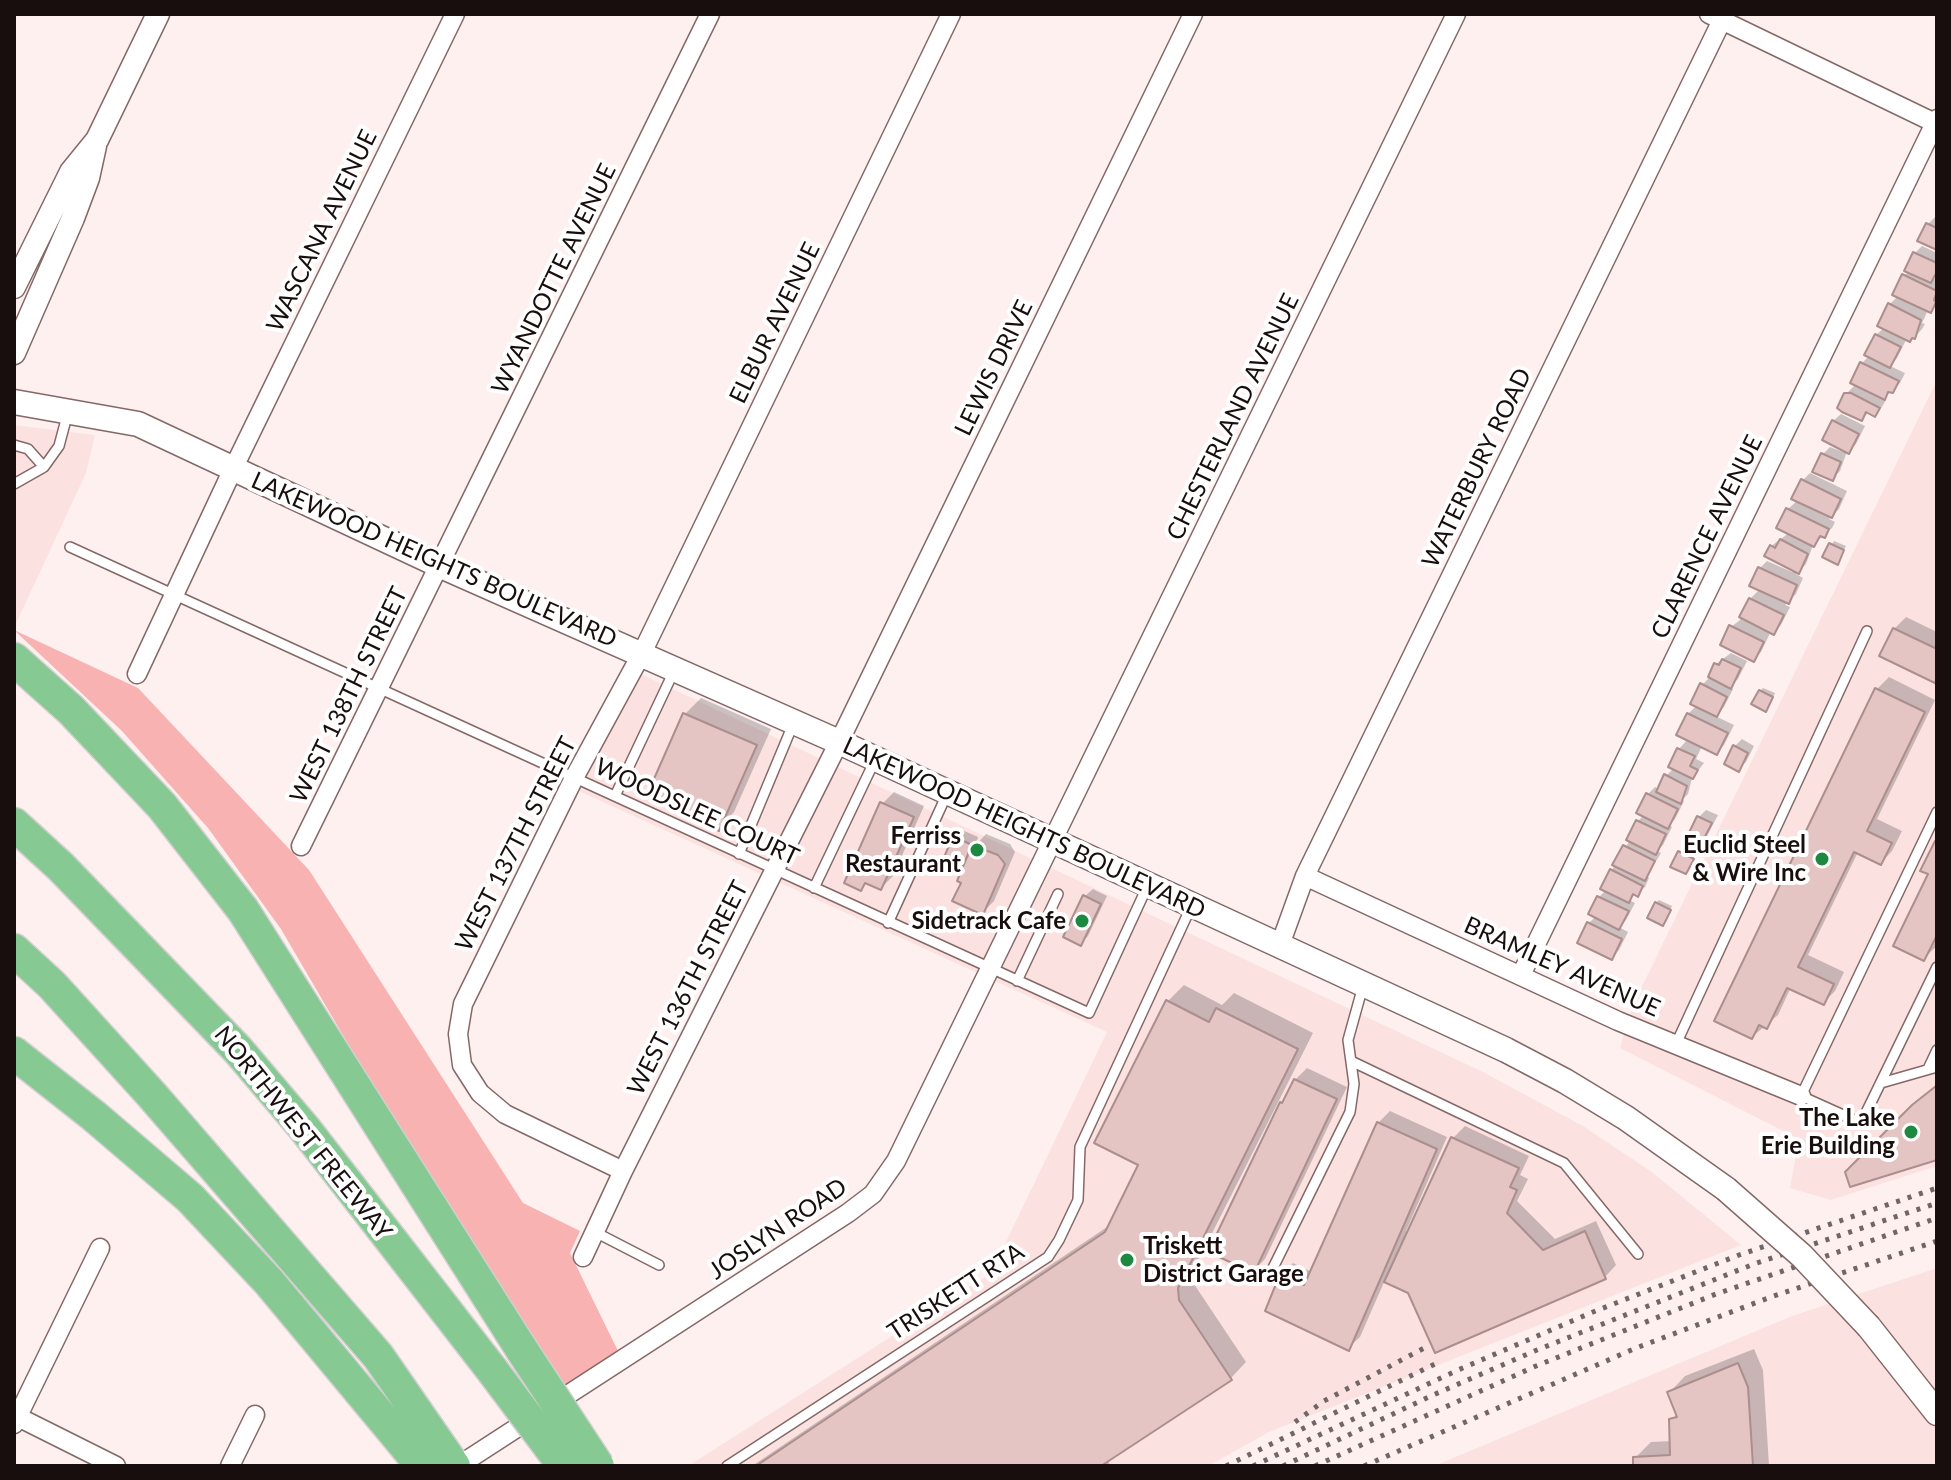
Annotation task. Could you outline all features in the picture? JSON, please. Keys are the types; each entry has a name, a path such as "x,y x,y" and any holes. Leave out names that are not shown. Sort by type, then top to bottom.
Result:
{"highway":[{"path":"14,659 71,710 162,806 243,910 598,1466"},
{"name":"NORTHWEST FREEWAY","path":"14,824 71,877 238,1050 305,1129 564,1466"},
{"path":"14,950 52,985 162,1106 378,1356 456,1466"},
{"path":"14,1053 190,1198 269,1282 422,1466"}],"main road":[{"name":"LAKEWOOD HEIGHTS BOULEVARD","path":"14,402 138,424 441,566 676,668 1280,945 1506,1050 1565,1081 1626,1118 1726,1189 1802,1256 1869,1327 1937,1413"}],"street":[{"path":"14,353 78,205 97,140 158,14"},
{"name":"WASCANA AVENUE","path":"137,674 233,469 455,14"},
{"name":"WYANDOTTE AVENUE","path":"441,566 710,14"},
{"name":"ELBUR AVENUE","path":"642,653 951,14"},
{"name":"LEWIS DRIVE","path":"839,742 1193,14"},
{"name":"CHESTERLAND AVENUE","path":"1053,841 1456,14"},
{"path":"1719,16 1936,122"},
{"name":"WATERBURY ROAD","path":"1280,945 1305,876 1719,16"},
{"name":"CLARENCE AVENUE","path":"1521,975 1936,122"},
{"path":"14,287 71,172 97,140"},
{"name":"WEST 138TH STREET","path":"301,846 441,566"},
{"name":"WEST 137TH STREET","path":"623,1171 505,1114 480,1093 462,1065 458,1034 463,1004 574,778 642,653"},
{"name":"WEST 136TH STREET","path":"583,1257 623,1171 839,742"},
{"name":"JOSLYN ROAD","path":"456,1466 873,1194 896,1161 1053,841"},
{"name":"BRAMLEY AVENUE","path":"1305,876 1618,1021 1801,1096"},
{"path":"100,1248 15,1418 116,1466"},
{"path":"230,1466 255,1415"}],"lane":[{"path":"14,484 44,467 59,446 68,412"},
{"path":"14,445 28,449 44,467"},
{"name":"WOODSLEE COURT","path":"70,547 1089,1013 1147,886"},
{"path":"1676,1044 1867,631"},
{"path":"615,796 676,668"},
{"path":"739,854 794,722"},
{"path":"814,888 875,760"},
{"path":"888,923 947,794"},
{"path":"1937,812 1801,1096 1861,1123 1937,967"},
{"path":"1017,981 1058,894"},
{"name":"TRISKETT RTA","path":"727,1466 1048,1257 1078,1200 1080,1147 1191,906"},
{"path":"1269,1276 1350,1112 1354,1084 1348,1040 1363,984"},
{"path":"1881,1083 1932,1068 1937,1050"},
{"path":"1351,1061 1564,1163 1638,1254"},
{"path":"595,1232 659,1265"}],"shaded area":[{"path":"1937,380 1937,1166 1831,1200 1790,1188 1799,1139 1620,1048 1633,1005"},
{"path":"14,425 95,435 86,473 14,628"},
{"path":"14,630 138,688 309,870 523,1203 580,1231 570,1253 618,1351 564,1387 365,1073 281,929 208,828 122,731"},
{"path":"639,673 1483,1072 1583,1126 1652,1172 1741,1245 1269,1432 1208,1466 688,1466 991,1273 1107,1032 579,791"},
{"path":"1937,1268 1937,1466 1434,1466 1792,1316"}],"building":[{"path":"1926,223 1937,228 1937,250 1917,241"},
{"path":"1913,252 1937,263 1937,276 1931,283 1904,271"},
{"path":"1902,274 1937,291 1931,313 1892,295"},
{"path":"1888,303 1921,320 1915,339 1912,338 1910,342 1877,326"},
{"path":"1875,334 1901,347 1890,368 1864,355"},
{"path":"1860,362 1899,381 1885,400 1850,383"},
{"path":"1844,393 1851,393 1880,408 1875,417 1866,412 1862,421 1842,412 1837,408"},
{"path":"1832,420 1859,434 1849,454 1822,440"},
{"path":"1821,453 1841,462 1833,481 1812,472"},
{"path":"1801,479 1841,499 1832,518 1791,499"},
{"path":"1786,508 1829,529 1825,538 1820,536 1814,547 1776,528"},
{"path":"1780,539 1808,554 1799,574 1764,556 1770,545 1775,548"},
{"path":"1829,543 1844,550 1838,565 1822,557"},
{"path":"1758,567 1797,585 1789,604 1749,586"},
{"path":"1749,598 1784,615 1774,635 1739,617"},
{"path":"1729,625 1764,642 1754,662 1720,645"},
{"path":"1893,628 1937,649 1937,684 1879,656"},
{"path":"1722,659 1741,668 1731,689 1708,677 1714,663 1719,665"},
{"path":"1700,683 1727,697 1717,717 1690,704"},
{"name":"Euclid Steel & Wire Inc","path":"1875,688 1925,712 1867,831 1892,843 1881,865 1854,852 1798,967 1834,984 1824,1005 1787,988 1767,1029 1759,1025 1752,1039 1714,1021"},
{"path":"1759,690 1773,697 1766,712 1751,704"},
{"path":"683,713 757,745 719,831 646,797"},
{"path":"1687,713 1728,733 1717,755 1676,735"},
{"path":"1733,745 1748,753 1739,772 1724,764"},
{"path":"1677,748 1695,756 1690,766 1698,770 1693,779 1668,767"},
{"path":"1664,774 1687,786 1681,804 1656,792"},
{"path":"1646,793 1678,809 1668,829 1636,813"},
{"path":"880,802 914,817 881,890 865,883 861,891 844,883"},
{"path":"1697,816 1712,823 1699,848 1685,841"},
{"path":"1636,820 1666,834 1656,855 1626,840"},
{"path":"953,836 972,845 959,875 940,867"},
{"path":"1935,841 1937,935 1924,961 1893,946 1928,874 1920,871"},
{"path":"972,845 998,855 1005,864 983,915 952,901 961,883 957,881"},
{"path":"1623,845 1655,861 1645,881 1612,865"},
{"path":"1678,851 1694,859 1686,874 1670,867"},
{"path":"1610,869 1643,886 1638,897 1633,894 1629,903 1600,889"},
{"name":"Sidetrack Cafe","path":"1083,895 1101,904 1081,946 1063,937"},
{"path":"1597,896 1629,911 1619,930 1588,914"},
{"path":"1655,902 1671,910 1663,926 1647,918"},
{"path":"1587,922 1622,939 1612,960 1577,943"},
{"name":"Triskett District Garage","path":"1166,1000 1209,1022 1216,1008 1298,1049 1178,1288 1179,1300 1232,1380 1101,1466 756,1466 1105,1232 1138,1165 1094,1143"},
{"path":"1294,1079 1337,1099 1254,1273 1208,1252"},
{"name":"The Lake Erie Building","path":"1936,1086 1937,1160 1850,1187 1845,1172 1912,1105"},
{"path":"1377,1122 1437,1149 1349,1351 1265,1311 1280,1274 1304,1285"},
{"path":"1451,1137 1519,1168 1510,1187 1517,1190 1507,1213 1543,1250 1585,1231 1606,1279 1435,1353 1408,1293 1384,1282"},
{"path":"1738,1363 1748,1387 1753,1466 1633,1466 1633,1457 1670,1455 1669,1419 1677,1417 1667,1392"}],"railway":[{"path":"1253,1466 1458,1370 1593,1312 1739,1255 1937,1188"},
{"path":"1283,1466 1537,1350 1754,1264 1937,1203"},
{"path":"1315,1466 1536,1366 1716,1294 1937,1218"},
{"path":"1364,1466 1636,1348 1771,1297 1937,1241"},
{"path":"1295,1422 1324,1401 1428,1346"},
{"path":"1226,1466 1441,1361"}],"place":[{"name":"Ferriss Restaurant","path":"977,850"},
{"name":"Euclid Steel & Wire Inc","path":"1822,859"},
{"name":"Sidetrack Cafe","path":"1082,921"},
{"name":"The Lake Erie Building","path":"1911,1132"},
{"name":"Triskett District Garage","path":"1127,1260"}]}
